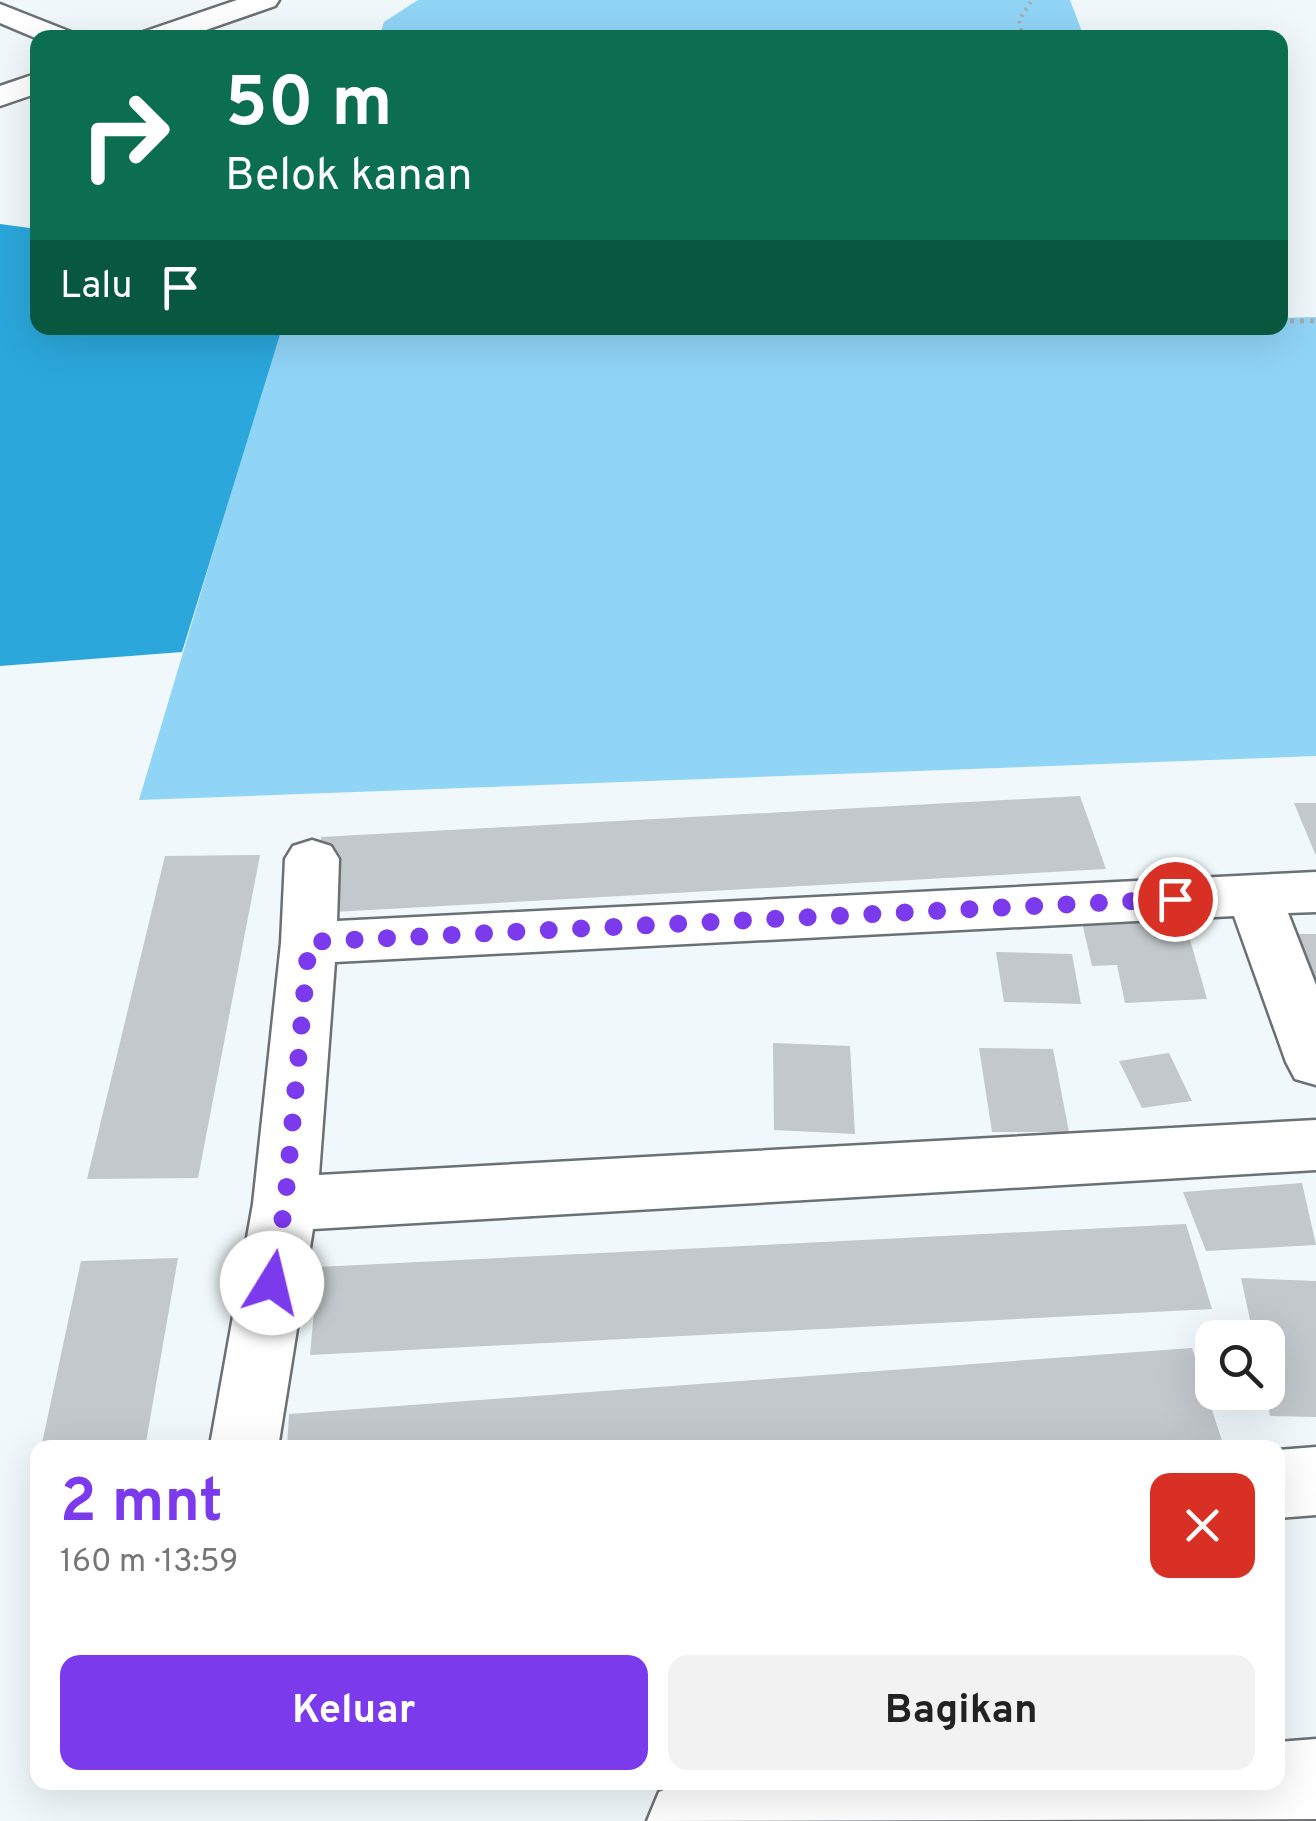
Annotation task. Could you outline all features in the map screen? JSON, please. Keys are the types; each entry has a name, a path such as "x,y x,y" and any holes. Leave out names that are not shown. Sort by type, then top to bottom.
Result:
{"street":[{"path":"174,30 265,0"},
{"path":"165,6 201,20"},
{"path":"0,12 42,30"},
{"path":"246,1440 285,1204 309,942 312,859"},
{"path":"309,942 1316,892"},
{"path":"1254,895 1316,1062"},
{"path":"285,1204 1316,1145"},
{"path":"1285,1483 1316,1481"},
{"path":"1285,1781 1316,1778"},
{"path":"688,1821 1190,1805 1239,1790"}],"path":[{"path":"1021,30 1019,20 1032,0"},
{"path":"1288,321 1316,321"}],"shaded area":[{"path":"418,0 1070,0 1081,30 381,30 384,22"},
{"path":"0,224 30,228 30,335 280,335 182,652 0,666"},
{"path":"1316,317 1316,756 139,800 278,335 1288,335 1288,318"}],"building":[{"path":"1080,796 1106,869 315,913 321,837"},
{"path":"1294,803 1316,803 1316,856"},
{"path":"260,855 198,1178 87,1179 165,856"},
{"path":"1082,922 1185,922 1207,999 1125,1003 1117,965 1092,966"},
{"path":"1291,934 1316,934 1316,1003"},
{"path":"996,952 1072,954 1081,1004 1004,1002"},
{"path":"773,1043 850,1046 855,1134 774,1130"},
{"path":"979,1048 1053,1049 1069,1132 992,1132"},
{"path":"1169,1053 1192,1101 1142,1108 1119,1061"},
{"path":"1302,1183 1316,1245 1206,1251 1183,1192"},
{"path":"1186,1224 1212,1309 310,1355 318,1267"},
{"path":"178,1258 146,1440 43,1440 81,1261"},
{"path":"1241,1278 1316,1281 1316,1417 1270,1416 1269,1410 1285,1410 1285,1320 1250,1320"},
{"path":"1192,1348 1195,1410 1212,1410 1222,1440 287,1440 289,1414"}],"route":[{"path":"272,1283 285,1204 309,942 1175,899"}]}
